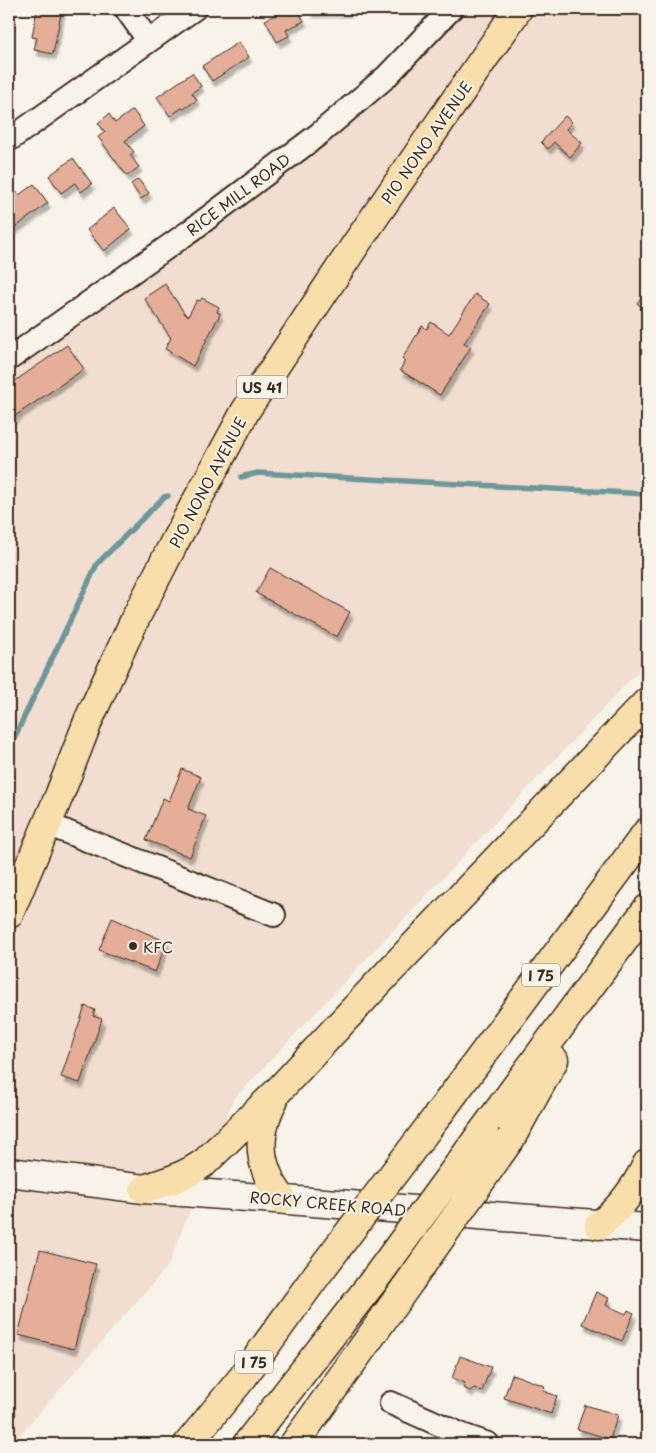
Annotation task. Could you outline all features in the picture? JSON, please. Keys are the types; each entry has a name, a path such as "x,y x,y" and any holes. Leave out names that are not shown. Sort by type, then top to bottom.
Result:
{"main road":[{"name":"PIO NONO AVENUE","path":"9,914 89,719 135,619 246,410 360,237 518,9"},
{"path":"144,1189 182,1176 205,1162 278,1091 384,977 647,702"},
{"name":"I 75","path":"188,1444 243,1377 316,1276 435,1119 647,832"},
{"path":"247,1444 375,1279 647,909"},
{"path":"294,1444 511,1138 552,1064 590,987"},
{"path":"278,1091 266,1115 262,1133 262,1154 268,1176 282,1199"},
{"path":"599,1225 625,1202 638,1183 647,1164"}],"street":[{"path":"126,9 148,40"},
{"path":"9,140 194,9"},
{"name":"RICE MILL ROAD","path":"9,360 193,229 319,134 386,77 447,10"},
{"path":"47,824 274,915"},
{"name":"ROCKY CREEK ROAD","path":"9,1172 144,1189 647,1228"},
{"path":"392,1402 465,1436 488,1444"}],"shaded area":[{"path":"467,9 647,9 647,662 233,1100 168,1266 12,1444 9,1444 9,370 390,92"}],"building":[{"path":"37,9 62,9 53,54 34,50 37,38 32,37"},
{"path":"287,9 297,9 304,21 286,30 289,36 277,42 265,20"},
{"path":"310,9 350,9 350,11 310,12"},
{"path":"239,42 249,57 212,81 202,66"},
{"path":"192,73 201,86 192,93 197,100 170,116 157,97"},
{"path":"133,110 144,126 125,141 134,152 130,155 139,167 127,176 98,137 105,132 98,123 109,114 115,123"},
{"path":"565,116 572,122 566,129 582,143 570,157 554,142 548,149 541,142"},
{"path":"73,158 92,184 81,192 75,183 61,193 49,176"},
{"path":"138,179 149,193 141,199 131,184"},
{"path":"34,184 48,203 13,229 9,224 9,195 15,190 19,195"},
{"path":"114,208 131,229 104,251 87,230"},
{"path":"165,284 188,316 197,300 200,301 202,298 219,307 217,312 220,314 193,366 165,349 171,338 144,298"},
{"path":"647,290 647,312 637,303"},
{"path":"475,294 490,304 464,343 471,347 440,395 400,370 405,361 402,359 422,326 427,329 431,322 449,334"},
{"path":"67,345 84,369 9,420 9,385"},
{"path":"270,568 350,612 337,637 256,593"},
{"path":"182,769 201,777 188,809 206,816 190,857 146,840 163,798 169,801"},
{"name":"KFC","path":"112,918 167,942 155,972 99,950"},
{"path":"85,1006 95,1010 93,1016 102,1019 80,1083 61,1077"},
{"path":"40,1250 96,1264 74,1349 18,1335"},
{"path":"596,1292 609,1298 606,1305 626,1314 628,1310 634,1313 622,1341 582,1324"},
{"path":"460,1356 491,1367 482,1391 474,1388 470,1391 463,1388 465,1383 452,1378"},
{"path":"512,1374 545,1386 543,1391 557,1396 551,1414 504,1398"},
{"path":"585,1405 618,1415 610,1439 577,1429"}],"waterway":[{"path":"241,477 258,473 647,494"},
{"path":"9,749 97,564 164,497 168,496"}],"place":[{"name":"KFC","path":"133,946"}]}
